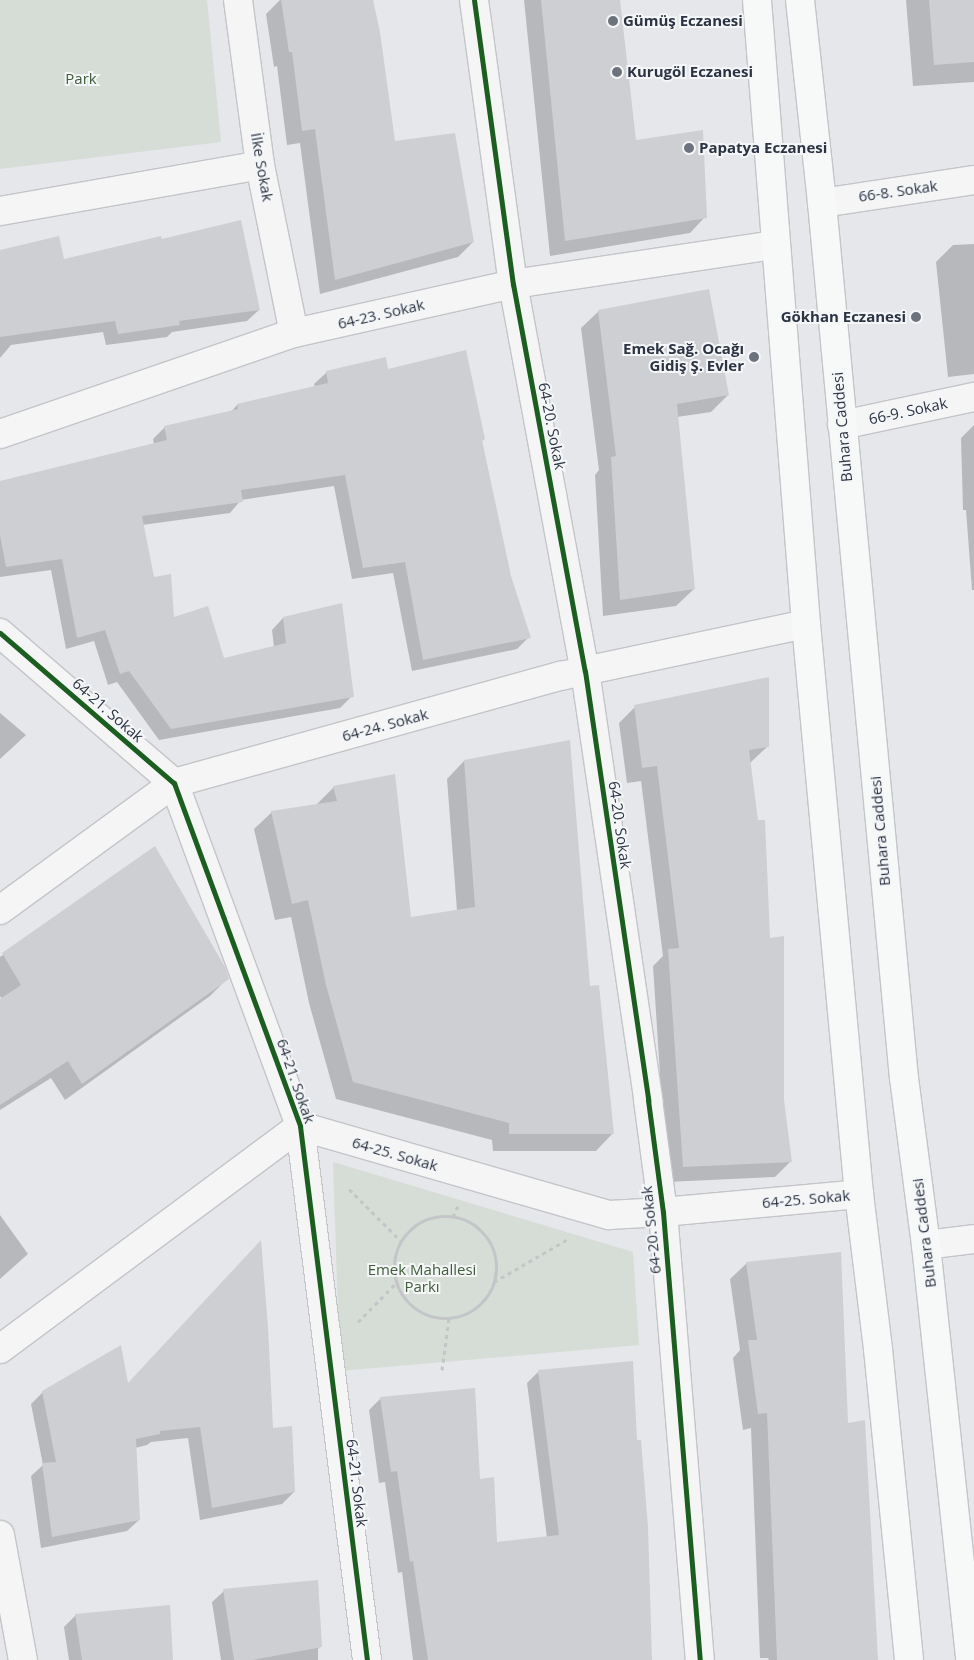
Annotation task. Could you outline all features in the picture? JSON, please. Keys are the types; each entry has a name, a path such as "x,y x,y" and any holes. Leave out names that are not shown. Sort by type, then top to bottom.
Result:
{"main road":[{"path":"757,0 806,624 859,1194 878,1349 909,1660"},
{"name":"Buhara Caddesi","path":"800,0 822,203 904,1078 926,1244 970,1660"}],"street":[{"name":"İlke Sokak","path":"238,0 260,165 294,333"},
{"name":"64-20. Sokak","path":"474,0 513,284 585,671 663,1212 700,1660"},
{"path":"0,211 260,165"},
{"name":"66-8. Sokak","path":"822,203 974,180"},
{"name":"64-23. Sokak","path":"0,434 294,333 513,284 775,245"},
{"name":"66-9. Sokak","path":"842,425 974,397"},
{"name":"64-24. Sokak","path":"0,910 174,783 585,671 806,624"},
{"name":"64-21. Sokak","path":"0,633 174,783 300,1126 367,1660"},
{"path":"0,1349 300,1126"},
{"name":"64-25. Sokak","path":"300,1126 609,1215 663,1212 859,1194"},
{"path":"926,1244 974,1239"},
{"path":"0,1535 23,1660"}],"path":[{"path":"348,1189 401,1240"},
{"path":"493,1283 609,1215"},
{"path":"446,1216 466,1220 482,1232 493,1250 496,1263 493,1283 486,1298 474,1309 449,1318 434,1317 414,1308 408,1303 396,1283 394,1261 401,1240 411,1228 431,1218 446,1216"},
{"path":"358,1322 396,1283"},
{"path":"442,1370 449,1318"}],"green space":[{"name":"Park","path":"0,0 207,0 221,142 0,169"},
{"name":"Emek Mahallesi Parkı","path":"333,1162 633,1252 639,1345 340,1371"}],"building":[{"path":"281,0 373,0 380,32 395,141 455,133 474,242 335,280 315,129 302,131 292,52 289,52"},
{"path":"541,0 620,0 636,140 703,130 707,218 565,241"},
{"path":"929,0 974,0 974,62 934,65"},
{"path":"241,220 260,310 179,321 180,325 118,334 115,321 0,337 0,250 59,236 64,259 161,236 162,239"},
{"path":"709,289 729,395 677,404 695,589 620,600 611,457 616,456 598,310"},
{"path":"466,350 485,439 482,440 511,576 531,638 423,660 405,562 363,568 345,475 241,490 243,502 142,516 154,577 171,574 174,617 208,606 224,658 286,643 283,617 342,603 354,697 171,729 129,671 120,674 105,630 77,638 62,559 6,567 0,535 0,481 167,440 164,426 238,409 237,404 328,383 326,371 386,357 388,369"},
{"path":"769,677 769,747 749,750 758,820 765,820 770,938 784,936 784,1100 792,1162 683,1167 668,949 679,948 657,766 642,768 634,705"},
{"path":"570,740 590,986 599,985 614,1134 509,1134 509,1123 353,1082 326,985 308,900 292,904 271,811 337,801 333,786 395,774 411,917 475,907 464,760"},
{"path":"155,846 225,967 229,979 82,1084 68,1061 0,1105 0,999 21,985 2,953"},
{"path":"261,1240 273,1428 292,1426 295,1492 212,1508 200,1427 160,1431 160,1434 136,1439 140,1520 52,1537 42,1463 56,1462 42,1391 121,1345 128,1383"},
{"path":"841,1252 848,1423 865,1420 878,1660 777,1660 767,1413 758,1414 748,1340 757,1340 746,1262"},
{"path":"633,1361 637,1440 641,1440 648,1527 652,1660 428,1660 413,1561 410,1562 397,1471 391,1472 380,1397 475,1388 480,1479 494,1477 497,1542 559,1535 538,1370"},
{"path":"318,1580 322,1647 253,1660 234,1660 223,1589"},
{"path":"170,1605 173,1660 82,1660 75,1614"}],"cycle path":[{"path":"474,0 513,284 585,671 648,1100 663,1212 700,1660"},
{"path":"0,633 174,783 300,1126 367,1660"}],"place":[{"name":"Gümüş Eczanesi","path":"613,21"},
{"name":"Kurugöl Eczanesi","path":"617,72"},
{"name":"Papatya Eczanesi","path":"689,148"},
{"name":"Gökhan Eczanesi","path":"916,317"},
{"name":"Emek Sağ. Ocağı Gidiş Ş. Evler","path":"754,357"}]}
